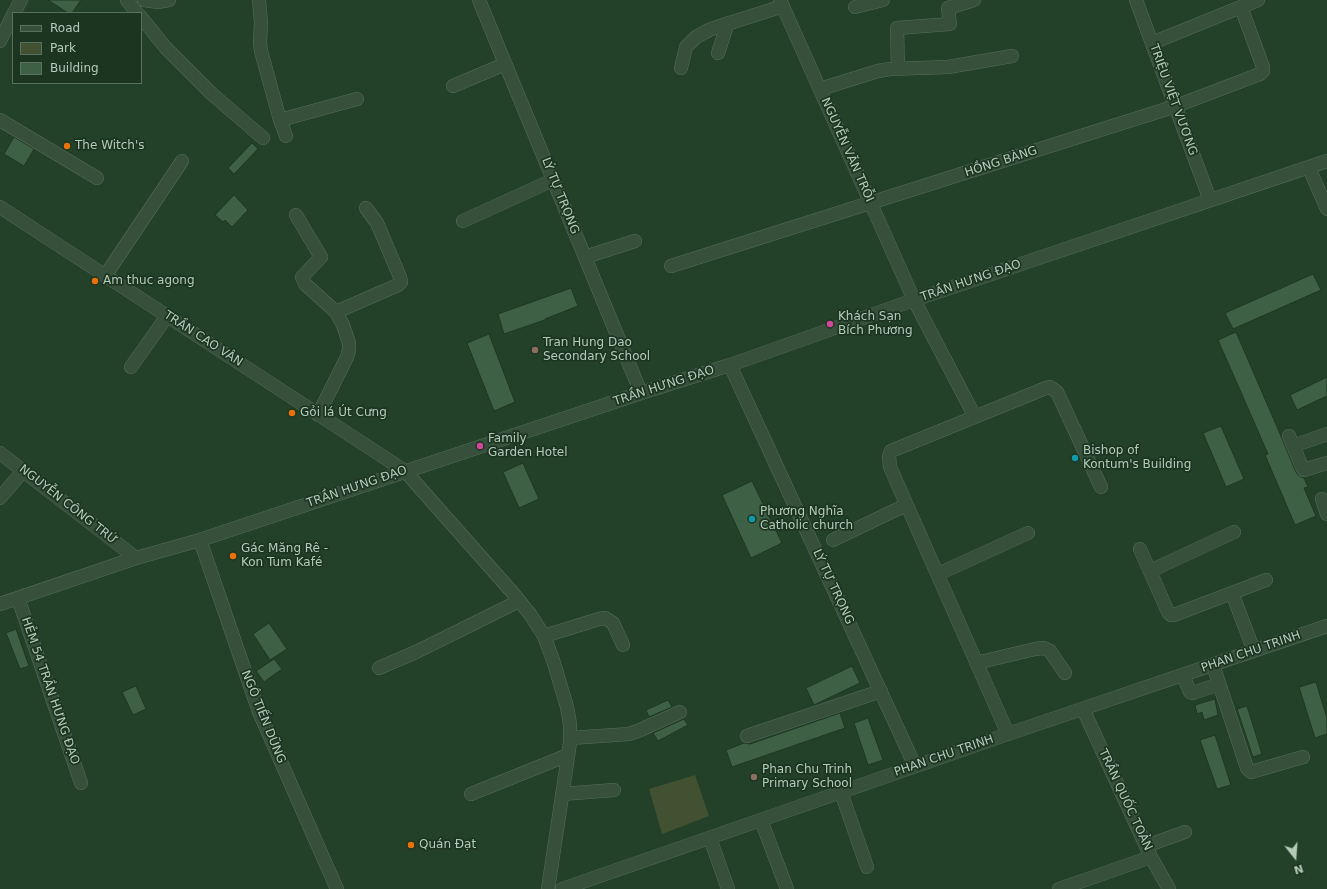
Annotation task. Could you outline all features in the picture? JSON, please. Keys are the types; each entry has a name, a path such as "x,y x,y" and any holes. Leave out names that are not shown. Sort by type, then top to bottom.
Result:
{"street":[{"path":"15,12 21,0"},
{"path":"127,0 136,12"},
{"path":"144,0 158,2 168,0"},
{"path":"259,0 262,22 260,43 261,51 280,120 286,136"},
{"name":"LÝ TỰ TRỌNG","path":"479,0 641,393"},
{"path":"855,7 883,0"},
{"path":"898,68 897,28 950,24 948,8 974,0"},
{"name":"TRIỆU VIỆT VƯƠNG","path":"1136,0 1210,200"},
{"path":"1152,43 1258,0"},
{"path":"681,68 686,47 696,36 781,3"},
{"name":"NGUYỄN VĂN TRỖI","path":"781,3 914,300 975,417"},
{"name":"HỒNG BÀNG","path":"671,266 1176,106 1260,74 1263,71 1263,67 1241,7"},
{"path":"0,41 12,18"},
{"path":"142,18 165,47 212,94 263,138"},
{"path":"718,53 728,24"},
{"path":"820,90 878,71 898,68 948,67 1012,56"},
{"path":"454,86 505,64"},
{"path":"280,120 357,99"},
{"path":"0,120 97,178"},
{"path":"105,276 182,161"},
{"name":"TRẦN HƯNG ĐẠO","path":"0,604 136,558 200,540 641,393 730,365 914,300 1327,162"},
{"path":"1309,168 1327,209"},
{"path":"463,221 553,180"},
{"name":"TRẦN CAO VÂN","path":"0,207 405,471 519,601 544,636 567,707 570,724 568,755 548,889"},
{"path":"336,312 398,285 401,282 377,223 366,208"},
{"path":"296,215 321,255 321,257 302,277 305,284 336,312 343,325 349,343 349,350 318,414"},
{"path":"585,257 635,242"},
{"path":"131,367 167,316"},
{"name":"LÝ TỰ TRỌNG","path":"730,365 915,766"},
{"path":"1008,734 890,467 889,456 891,451 1050,387 1054,389 1101,487"},
{"path":"1327,434 1291,441 1304,470 1327,463"},
{"name":"NGUYỄN CÔNG TRỨ","path":"0,453 136,558"},
{"path":"0,498 23,471"},
{"path":"1322,499 1327,514"},
{"path":"833,540 906,504"},
{"path":"1150,571 1234,532"},
{"path":"938,574 1028,533"},
{"name":"NGÔ TIẾN DŨNG","path":"200,540 259,712 337,889"},
{"path":"1140,549 1168,612 1171,615 1266,580"},
{"path":"1232,593 1254,651"},
{"name":"HẺM 54 TRẦN HƯNG ĐẠO","path":"18,598 81,783"},
{"path":"379,668 416,652 519,601"},
{"path":"544,636 605,618 614,623 623,645"},
{"name":"PHAN CHU TRINH","path":"562,889 1008,734 1327,626"},
{"path":"976,664 1044,648 1050,651 1065,673"},
{"path":"1213,665 1248,768 1251,772 1304,757"},
{"path":"1183,675 1190,692 1193,693 1219,684"},
{"path":"746,736 881,691"},
{"name":"TRẦN QUỐC TOẢN","path":"1083,709 1148,851 1169,889"},
{"path":"570,738 629,734 680,712"},
{"path":"471,794 568,755"},
{"path":"562,794 614,790"},
{"path":"842,792 867,867"},
{"path":"761,820 787,889"},
{"path":"1059,889 1148,851 1185,832"},
{"path":"710,838 728,889"}],"green space":[{"path":"695,775 709,816 662,834 649,789"}],"building":[{"path":"48,0 81,0 73,12 66,12"},
{"path":"14,137 34,149 24,166 4,154"},
{"path":"252,143 258,149 234,174 228,168"},
{"path":"234,195 248,210 232,227 225,220 223,222 215,215"},
{"path":"1313,274 1321,290 1233,329 1225,313"},
{"path":"571,288 578,306 545,320 504,334 498,314"},
{"path":"1236,332 1295,470 1298,475 1304,478 1308,487 1304,488 1316,516 1295,525 1265,455 1268,454 1218,340"},
{"path":"489,334 515,402 494,411 467,343"},
{"path":"1327,377 1327,396 1297,410 1290,395"},
{"path":"1221,426 1244,479 1226,487 1203,433"},
{"path":"523,463 539,499 519,508 503,472"},
{"name":"Phương Nghĩa Catholic church","path":"752,481 782,543 751,558 722,495"},
{"path":"269,623 287,649 270,660 253,634"},
{"path":"16,629 29,666 20,669 6,633"},
{"path":"274,659 282,669 264,682 256,671"},
{"path":"852,666 860,683 814,705 806,688"},
{"path":"1316,682 1327,718 1327,734 1315,738 1299,687"},
{"path":"136,686 146,709 133,715 122,692"},
{"path":"1215,699 1218,715 1204,720 1202,712 1197,714 1195,705"},
{"path":"668,700 672,707 649,717 646,710"},
{"path":"1247,706 1262,754 1253,757 1237,709"},
{"path":"840,713 845,728 732,767 726,750 744,743 750,744"},
{"path":"868,718 883,760 868,765 854,723"},
{"path":"684,719 688,725 658,741 653,733"},
{"path":"1215,735 1231,785 1217,789 1200,740"}],"place":[{"name":"The Witch's","path":"67,146"},
{"name":"Am thuc agong","path":"95,281"},
{"name":"Khách Sạn Bích Phương","path":"830,324"},
{"name":"Tran Hung Dao Secondary School","path":"535,350"},
{"name":"Gỏi lá Út Cưng","path":"292,413"},
{"name":"Family Garden Hotel","path":"480,446"},
{"name":"Bishop of Kontum's Building","path":"1075,458"},
{"name":"Phương Nghĩa Catholic church","path":"752,519"},
{"name":"Gác Măng Rê - Kon Tum Kafé","path":"233,556"},
{"name":"Phan Chu Trinh Primary School","path":"754,777"},
{"name":"Quán Đạt","path":"411,845"}]}
